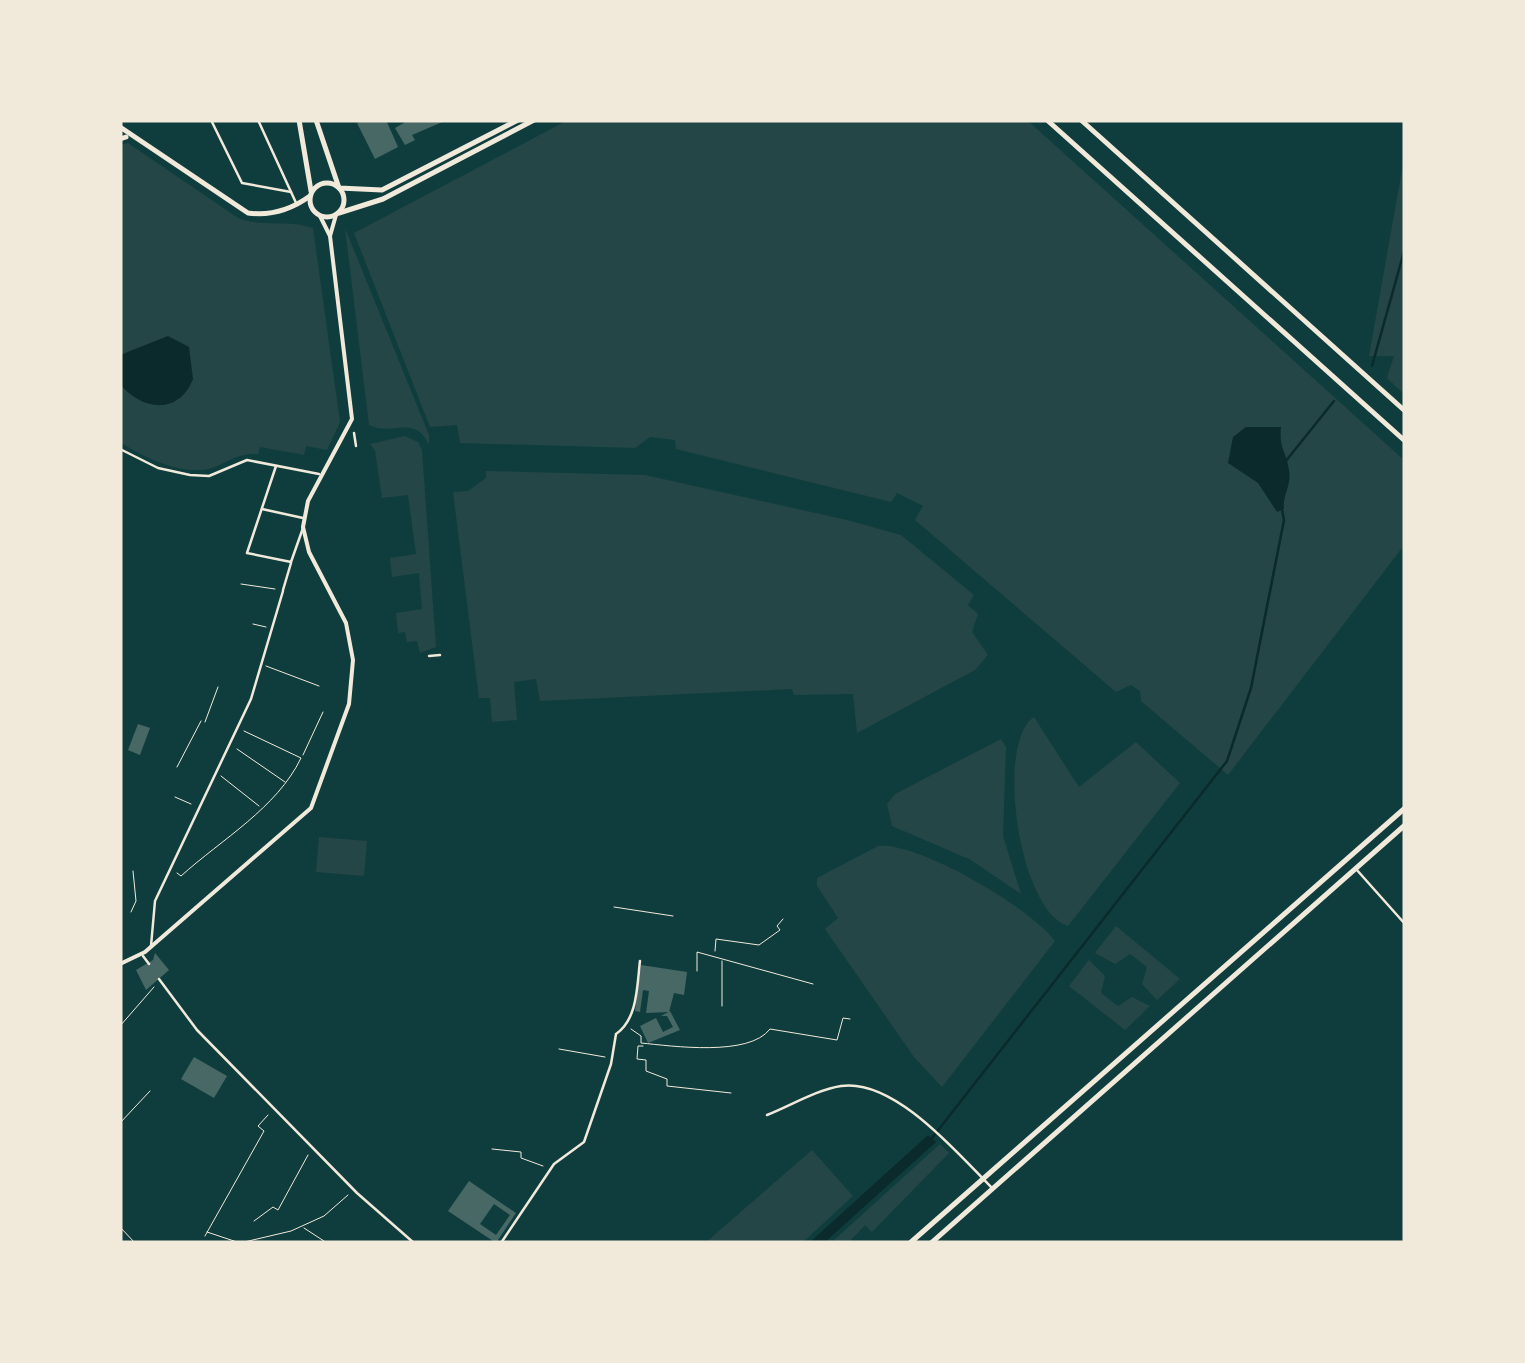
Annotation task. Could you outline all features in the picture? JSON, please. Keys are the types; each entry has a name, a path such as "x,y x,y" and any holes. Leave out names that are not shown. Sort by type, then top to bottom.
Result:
{"main road":[{"path":"299,120 318,214"},
{"path":"316,120 344,198 337,214"},
{"path":"120,127 248,213 266,214 297,206 324,183 339,188 382,190 518,120"},
{"path":"297,206 318,214 337,214 383,199 534,120"},
{"path":"1047,120 1405,441"},
{"path":"1081,120 1405,411"},
{"path":"122,137 136,140"},
{"path":"910,1243 1405,808"},
{"path":"932,1243 1405,826"},
{"path":"1331,873 1341,882"}],"street":[{"path":"211,120 242,182 291,192"},
{"path":"258,120 297,206"},
{"path":"150,948 155,901 263,665 304,518 321,475 352,418 330,236 318,214"},
{"path":"330,236 337,214"},
{"path":"354,433 356,446"},
{"path":"120,449 158,468 190,475 209,476 243,460 321,475"},
{"path":"277,465 247,552 291,562"},
{"path":"261,509 304,518"},
{"path":"120,964 150,948 308,812 324,780 352,692 352,660 343,615 309,552 303,528"},
{"path":"430,656 440,656"},
{"path":"1357,850 1367,860"},
{"path":"1356,869 1405,924"},
{"path":"142,954 149,964"},
{"path":"501,1243 551,1168 584,1142 614,1056 616,1034 625,1028 634,1006 640,961"},
{"path":"160,980 174,1005 353,1188 414,1243"},
{"path":"1178,1005 1188,1016"},
{"path":"767,1115 845,1086 864,1087 934,1126 993,1189"}],"path":[{"path":"240,584 283,590"},
{"path":"263,665 319,686"},
{"path":"177,767 218,687"},
{"path":"169,865 181,876 287,784 323,712"},
{"path":"236,728 300,758"},
{"path":"229,744 287,784"},
{"path":"216,773 260,808"},
{"path":"175,798 199,807"},
{"path":"131,912 136,900 133,871"},
{"path":"614,907 674,916"},
{"path":"715,954 716,939 759,945 780,930 778,922 783,919"},
{"path":"697,971 696,952 715,954 745,969 812,984"},
{"path":"722,1006 723,958"},
{"path":"120,1026 160,980"},
{"path":"731,1094 667,1086 667,1079 646,1070 646,1060 637,1059 638,1046 732,1046 759,1039 770,1029 837,1040 843,1018 850,1020"},
{"path":"625,1028 636,1030 644,1044"},
{"path":"559,1049 614,1056"},
{"path":"120,1123 150,1090"},
{"path":"205,1236 264,1132 258,1126 274,1108"},
{"path":"254,1222 272,1207 278,1210 312,1147"},
{"path":"492,1149 521,1152 521,1158 529,1163 551,1168"},
{"path":"301,1228 342,1203 353,1188"},
{"path":"207,1232 240,1243 310,1228 327,1243"},
{"path":"121,1229 135,1243"}],"shaded area":[{"path":"568,120 1027,120 1405,461 1405,544 1228,775 1141,701 1140,691 1131,685 1116,692 915,520 923,506 897,493 891,502 676,449 675,440 650,437 635,448 460,443 457,425 430,427 354,233"},
{"path":"128,143 238,218 313,228 340,422 327,450 306,446 304,455 260,447 258,454 239,456 212,468 189,470 152,459 120,442 120,145"},
{"path":"1405,153 1405,395 1387,378 1394,356 1369,356"},
{"path":"345,228 429,435 429,445 417,430 369,425"},
{"path":"168,336 189,347 193,379 179,399 170,404 149,404 120,384 120,355"},
{"path":"1246,427 1281,427 1290,475 1284,509 1277,512 1258,483 1228,463 1233,437"},
{"path":"405,436 418,442 422,450 436,647 420,653 417,641 407,642 405,632 398,633 396,613 422,609 419,573 392,577 390,558 416,554 408,495 382,498 375,450 370,444"},
{"path":"486,471 645,475 901,535 974,595 968,605 978,614 972,632 988,655 975,670 857,733 853,694 794,695 792,689 540,701 536,679 514,682 517,720 492,722 490,698 479,698 453,492 468,491 486,478"},
{"path":"1034,717 1079,787 1136,742 1180,783 1068,926 1051,913 1036,890 1018,825 1016,758 1022,733"},
{"path":"1001,739 1006,747 1003,836 1021,894 971,860 892,826 887,804 895,794"},
{"path":"319,837 367,841 364,876 316,872"},
{"path":"878,846 896,847 946,865 1023,912 1055,941 942,1087 914,1057 825,929 838,918 817,886 817,878"},
{"path":"1116,926 1180,979 1157,1000 1142,984 1147,967 1130,954 1115,964 1095,953"},
{"path":"1089,960 1105,976 1101,993 1118,1006 1132,997 1150,1006 1125,1030 1069,986"},
{"path":"928,1135 936,1142 824,1243 809,1243"},
{"path":"940,1144 949,1153 872,1232 865,1225 848,1243 831,1243"},
{"path":"812,1150 853,1196 802,1243 705,1243"}],"building":[{"path":"386,120 398,147 375,159 357,123"},
{"path":"409,120 447,120 412,135 415,140 405,145 395,128"},
{"path":"138,724 150,728 140,755 128,750"},
{"path":"155,953 169,970 146,990 136,970 153,960"},
{"path":"641,965 687,972 684,995 674,993 669,1012 646,1013 649,991 643,990 640,1012 635,1011"},
{"path":"670,1011 680,1030 648,1043 640,1026 656,1018 663,1032 673,1027 667,1016 661,1016"},
{"path":"194,1057 227,1076 214,1098 181,1079"},
{"path":"469,1181 516,1213 496,1243 448,1211","holes":["494,1204 510,1215 496,1235 480,1224"]}],"waterway":[{"path":"1372,366 1405,248"},
{"path":"1285,462 1334,401"},
{"path":"932,1138 1227,761 1251,688 1284,520 1282,510"}]}
